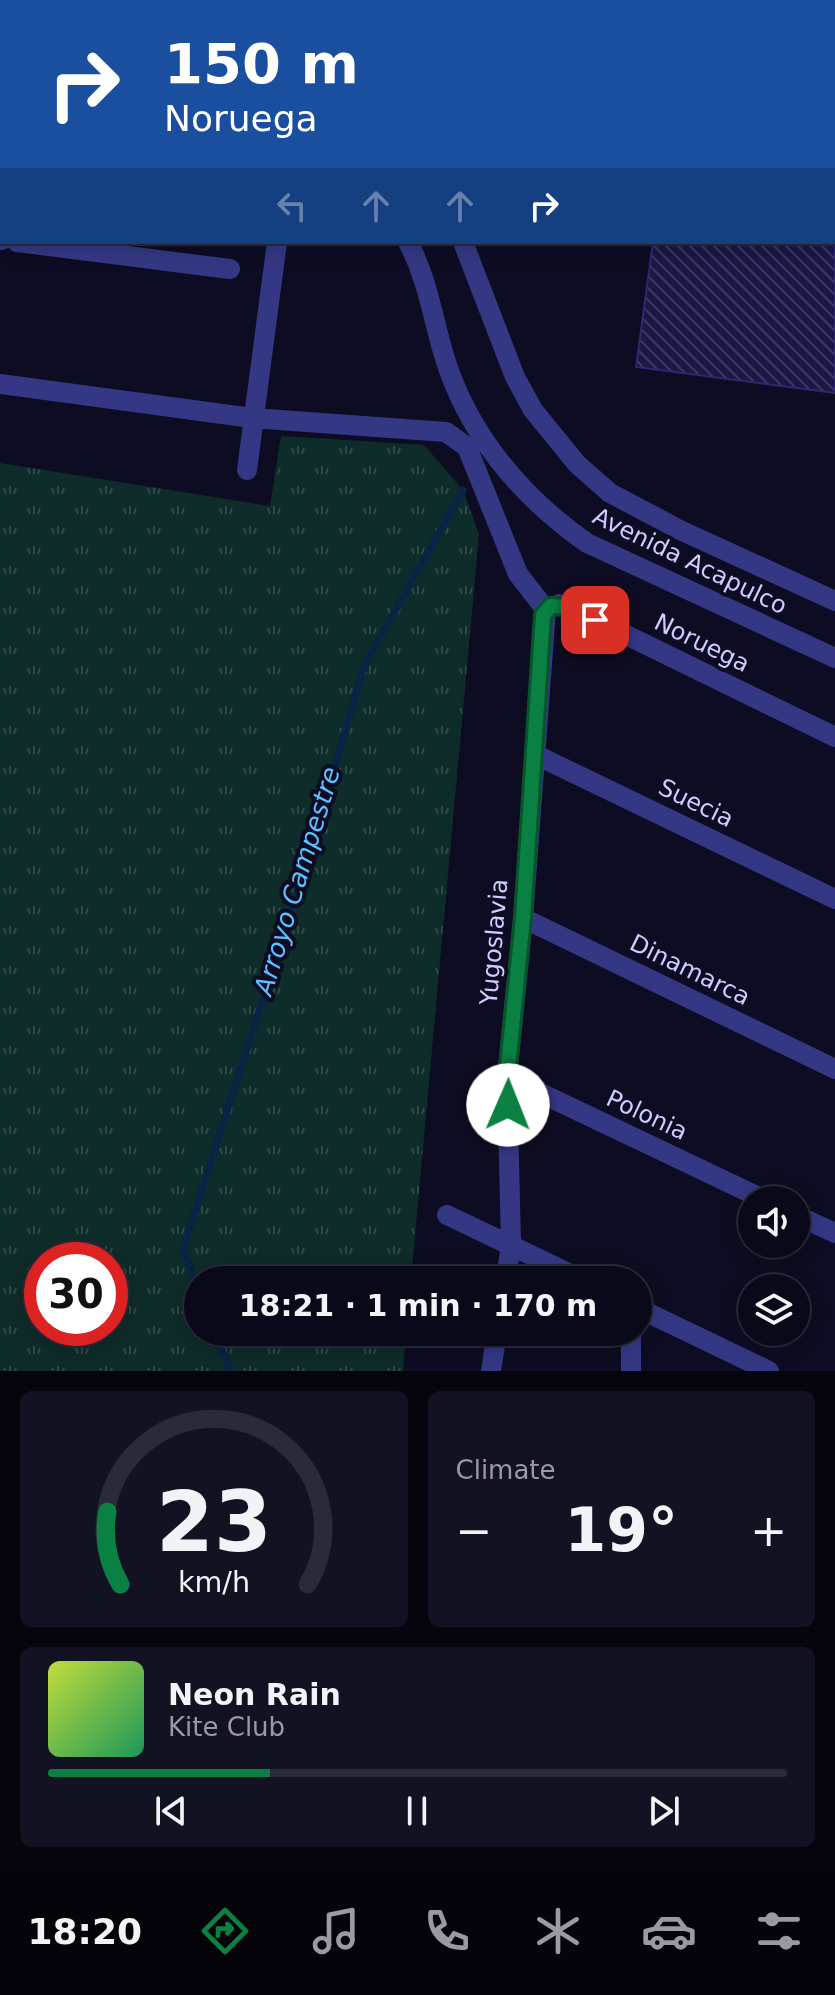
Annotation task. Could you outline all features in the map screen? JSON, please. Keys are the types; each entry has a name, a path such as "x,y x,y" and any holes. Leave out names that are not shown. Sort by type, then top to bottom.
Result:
{"street":[{"path":"33,244 230,269"},
{"path":"247,470 277,244"},
{"name":"Avenida Acapulco","path":"409,244 423,276 443,352 462,405 482,437 527,493 559,523 587,543 835,658"},
{"name":"Avenida Acapulco","path":"464,244 515,377 533,410 577,464 610,493 680,530 835,601"},
{"path":"0,384 252,418 446,432 467,447 518,574 546,610"},
{"name":"Noruega","path":"546,610 559,604 569,607 835,737"},
{"name":"Yugoslavia","path":"508,1266 511,1244 507,1077 523,918 546,610"},
{"name":"Suecia","path":"534,754 835,899"},
{"name":"Dinamarca","path":"523,918 835,1069"},
{"name":"Polonia","path":"507,1077 738,1187"},
{"path":"447,1215 555,1266"},
{"path":"810,1221 835,1233"},
{"path":"652,1315 769,1371"},
{"path":"491,1371 495,1346"},
{"path":"631,1346 631,1371"}],"green space":[{"path":"281,436 424,445 463,490 479,534 412,1266 184,1266 184,1346 405,1346 403,1371 0,1371 0,463 270,506"}],"building":[{"path":"653,244 835,244 835,393 636,367"}],"waterway":[{"name":"Arroyo Campestre","path":"189,1266 183,1249 314,839 364,666 463,490"},
{"name":"Arroyo Campestre","path":"220,1346 230,1371"}],"route":[{"path":"508,1105 507,1077 523,918 543,615 551,606 559,604 595,620"}]}
